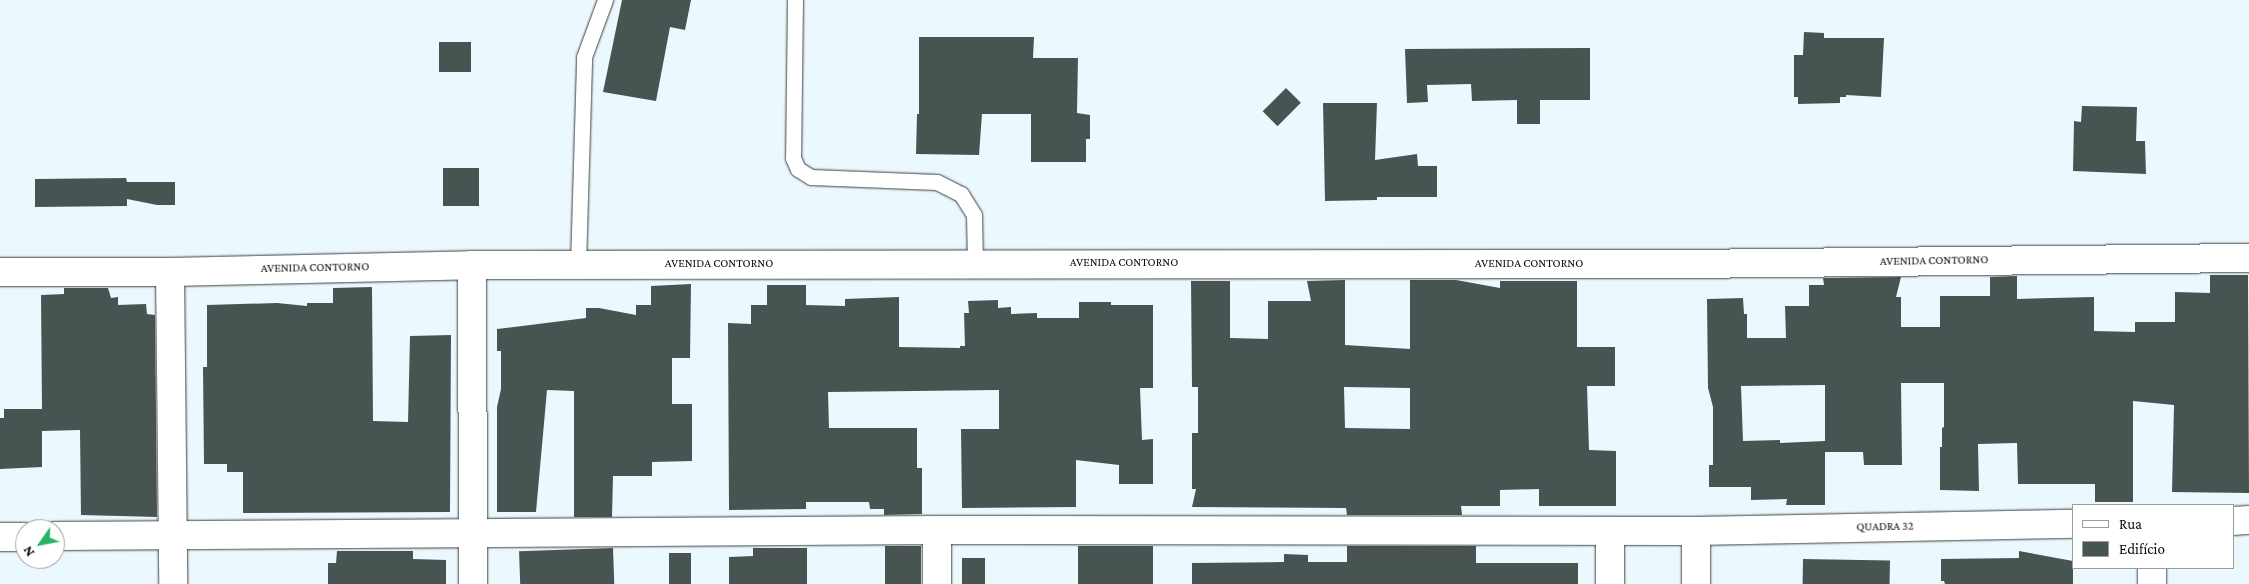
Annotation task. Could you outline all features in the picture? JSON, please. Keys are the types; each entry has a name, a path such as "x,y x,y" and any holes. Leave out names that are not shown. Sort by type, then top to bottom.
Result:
{"street":[{"name":"AVENIDA CONTORNO","path":"0,272 170,272 578,264 1684,264 2249,258"},
{"path":"472,265 473,584"},
{"path":"170,272 173,584"},
{"path":"2234,521 2249,520"},
{"name":"QUADRA 32","path":"65,536 937,530 1696,531 2072,524"},
{"path":"937,530 937,584"},
{"path":"1610,531 1610,584"},
{"path":"1696,531 1696,584"},
{"path":"0,537 15,536"},
{"path":"2152,569 2152,584"}],"lane":[{"path":"578,264 584,57 605,0"},
{"path":"795,0 793,158 798,169 811,177 938,182 961,194 974,214 975,264"}],"building":[{"path":"622,0 691,0 685,30 670,27 656,101 603,92"},
{"path":"1804,32 1824,33 1824,38 1884,38 1881,97 1846,95 1846,97 1840,97 1840,103 1798,104 1798,97 1794,97 1794,55 1803,55"},
{"path":"919,37 1034,37 1033,58 1078,58 1077,113 1090,115 1090,139 1086,139 1086,162 1031,162 1031,114 982,114 979,155 916,154 917,114 919,114"},
{"path":"439,42 471,42 471,72 439,72"},
{"path":"1590,48 1590,100 1540,100 1540,124 1517,124 1517,100 1472,101 1471,84 1427,85 1428,102 1407,103 1405,49"},
{"path":"1286,88 1301,103 1278,126 1263,111"},
{"path":"1323,103 1377,103 1375,160 1417,154 1418,166 1437,166 1437,197 1377,197 1377,200 1325,201"},
{"path":"2082,106 2137,107 2136,141 2145,141 2146,174 2073,171 2074,121 2081,122"},
{"path":"443,168 479,168 479,206 443,206"},
{"path":"126,178 127,182 175,182 175,205 157,205 127,199 127,206 35,207 35,179"},
{"path":"2210,275 2248,275 2249,493 2172,492 2174,405 2133,401 2133,502 2095,502 2095,484 2018,484 2017,443 1978,444 1979,491 1940,490 1940,447 1942,447 1942,428 1944,427 1944,383 1901,383 1902,465 1864,465 1863,452 1825,452 1825,505 1786,505 1787,499 1751,500 1751,487 1709,487 1709,465 1713,465 1713,407 1708,388 1707,299 1743,298 1744,314 1747,314 1747,338 1786,338 1785,306 1809,306 1809,285 1824,285 1823,278 1901,277 1896,297 1901,297 1901,327 1940,327 1940,296 1990,296 1990,277 2017,276 2017,299 2094,297 2094,331 2135,332 2135,322 2175,322 2175,292 2210,293","holes":["1825,385 1825,441 1780,443 1780,440 1743,441 1741,386"]},
{"path":"1345,280 1345,345 1410,349 1410,280 1456,280 1500,288 1500,281 1577,281 1577,347 1615,347 1615,386 1587,386 1589,450 1616,451 1616,506 1539,506 1539,489 1500,490 1500,506 1461,506 1462,515 1347,515 1346,508 1192,507 1196,489 1192,489 1192,433 1198,433 1198,387 1192,387 1191,281 1230,281 1230,338 1268,339 1268,301 1311,301 1307,281","holes":["1344,387 1410,388 1410,429 1345,428"]},
{"path":"691,284 690,358 672,358 672,404 692,404 692,461 652,462 652,476 613,476 612,517 574,517 574,391 547,390 536,512 497,512 497,407 501,389 501,351 497,351 497,329 586,318 586,308 599,308 636,315 636,305 651,305 651,286"},
{"path":"767,285 806,285 806,305 845,306 845,299 899,297 899,347 960,348 960,346 965,346 964,313 969,313 968,301 998,300 998,308 1011,307 1011,314 1037,313 1037,318 1079,318 1079,302 1111,302 1111,305 1153,305 1153,388 1140,388 1142,440 1153,439 1153,484 1119,484 1119,465 1076,460 1076,507 962,508 961,429 999,429 999,390 828,392 829,428 917,428 917,468 922,468 922,514 884,515 884,509 870,509 869,502 806,502 806,509 729,510 728,323 751,324 751,305 767,305"},
{"path":"372,287 373,421 408,422 410,336 451,335 450,512 243,513 243,472 227,472 227,464 204,464 203,367 207,367 207,305 277,303 307,306 307,303 333,303 333,288"},
{"path":"64,288 108,288 111,298 118,297 118,305 146,304 147,314 155,315 157,517 81,515 80,430 42,431 42,467 0,469 0,418 4,418 4,409 42,409 41,295 64,294"},
{"path":"885,546 921,546 921,584 885,584"},
{"path":"1078,546 1153,546 1153,584 1078,584"},
{"path":"1347,546 1476,546 1476,563 1578,563 1578,584 1192,584 1192,563 1284,562 1284,554 1308,555 1308,562 1347,562"},
{"path":"613,548 614,584 520,584 519,551"},
{"path":"753,548 807,548 807,584 729,584 729,557 753,556"},
{"path":"337,551 413,551 413,559 446,560 446,584 328,584 328,563 336,563"},
{"path":"2019,551 2072,561 2073,584 1945,584 1944,581 1941,581 1941,559 2019,558"},
{"path":"669,553 691,553 691,584 669,584"},
{"path":"962,558 985,558 985,584 962,584"},
{"path":"1803,559 1890,561 1890,584 1803,584"}]}
